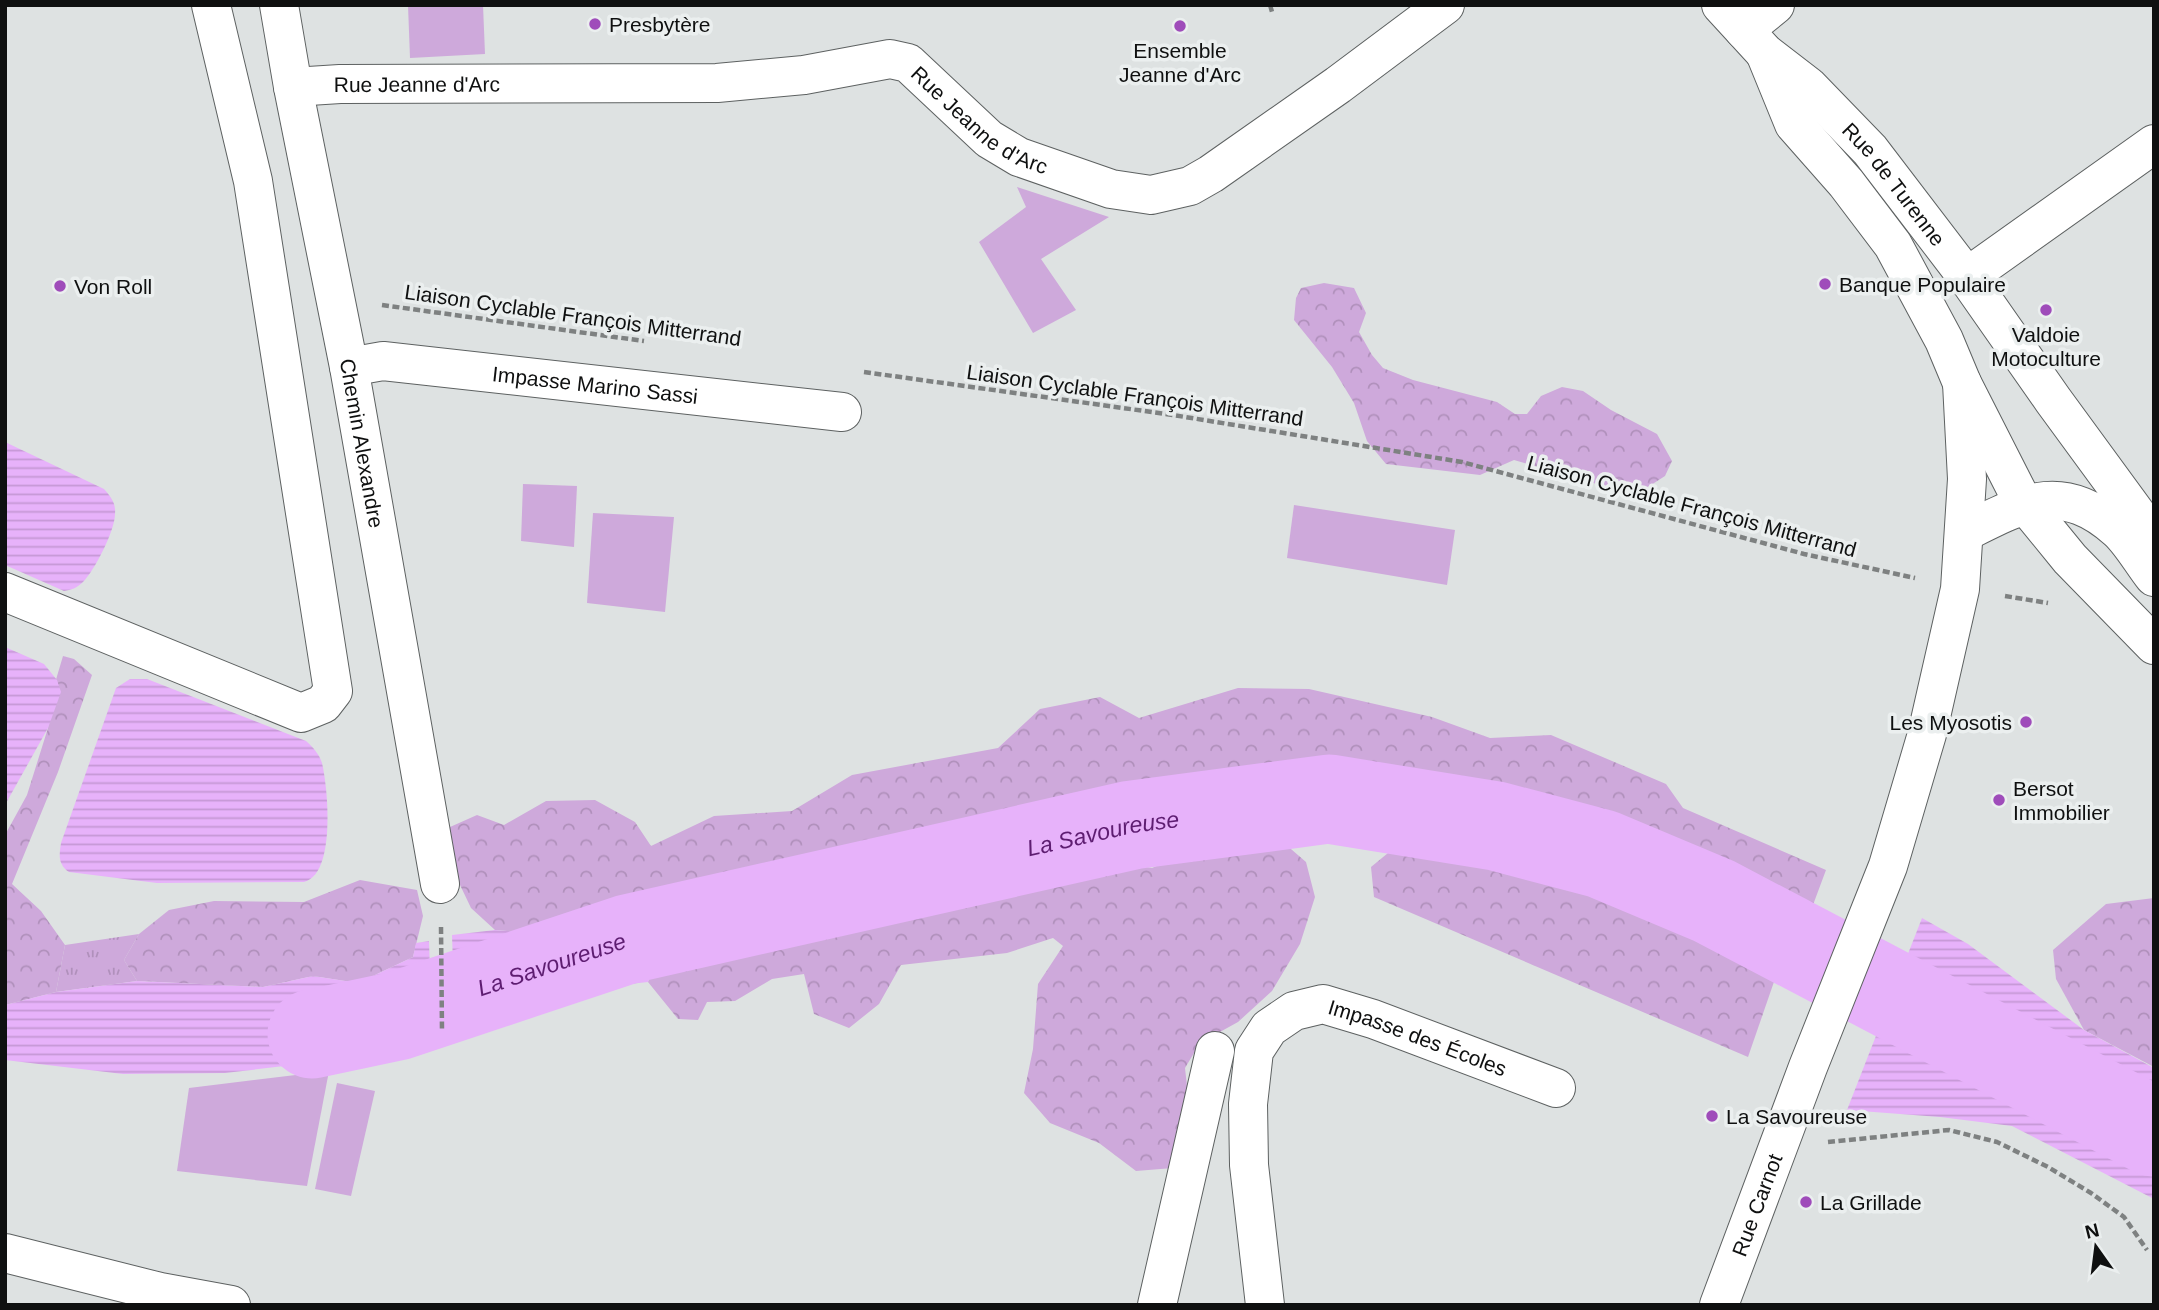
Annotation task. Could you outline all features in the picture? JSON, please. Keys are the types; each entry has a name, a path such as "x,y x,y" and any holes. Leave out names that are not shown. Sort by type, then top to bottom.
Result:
{"street":[{"path":"5,592 301,713 324,704 333,691 253,181 211,5"},
{"name":"Chemin Alexandre","path":"279,5 338,305 440,884"},
{"name":"Rue Jeanne d'Arc","path":"293,87 340,84 717,83 804,75 890,59 908,63 989,139 1019,157 1111,189 1151,195 1189,186 1210,174 1338,85 1445,5"},
{"path":"1743,29 1774,5"},
{"name":"Rue de Turenne","path":"1743,29 1808,86 1871,150 1967,277 2154,538"},
{"name":"Rue de Turenne","path":"1743,29 1794,124 1846,183 1893,245 1944,340 1962,383 2025,506 2070,559 2154,645"},
{"path":"1967,277 2154,144"},
{"name":"Impasse Marino Sassi","path":"349,367 383,361 842,412"},
{"path":"1962,383 1967,479 1965,532 2012,508 2047,501 2070,500 2086,507 2119,531 2154,577"},
{"name":"Rue Carnot","path":"1719,1305 1808,1067 1888,866 1927,734 1957,601 1965,532"},
{"name":"Impasse des Écoles","path":"1265,1305 1249,1165 1248,1104 1254,1051 1269,1028 1294,1011 1323,1004 1373,1019 1556,1088"},
{"path":"1157,1305 1215,1051"},
{"path":"5,1254 160,1292 231,1305"}],"path":[{"path":"1270,5 1272,12"},
{"name":"Liaison Cyclable François Mitterrand","path":"338,305 382,304 655,343"},
{"name":"Liaison Cyclable François Mitterrand","path":"859,371 1173,415 1462,462 1804,554 1916,579"},
{"path":"440,884 442,1031"},
{"path":"1816,1143 1949,1129 1997,1142 2048,1167 2091,1193 2124,1217 2147,1250"}],"green space":[{"path":"408,5 483,5 485,54 410,58"},
{"path":"1017,187 1109,217 1041,259 1076,310 1033,333 979,242 1026,207"},
{"path":"1324,283 1354,288 1366,313 1359,332 1383,368 1413,380 1497,402 1515,414 1527,414 1541,396 1562,387 1583,391 1611,410 1657,434 1672,461 1665,476 1637,494 1514,460 1480,475 1386,464 1367,441 1354,403 1332,367 1294,320 1296,298 1301,288"},
{"path":"523,484 577,486 574,547 521,541"},
{"path":"1294,505 1455,530 1447,585 1287,558"},
{"path":"593,513 674,517 665,612 587,603"},
{"path":"63,656 74,659 92,675 58,772 12,884 41,911 65,945 56,992 5,1005 5,835 27,795 48,728 52,693"},
{"path":"1238,688 1309,689 1432,717 1490,738 1551,735 1666,784 1683,808 1826,870 1810,913 1776,907 1740,879 1686,846 1627,833 1523,797 1489,802 1418,796 1382,777 1344,768 1268,793 1213,787 1158,814 1062,827 990,875 1021,870 1068,869 1105,860 1152,868 1210,843 1284,843 1306,862 1315,897 1300,944 1272,991 1238,1022 1200,1043 1185,1068 1191,1122 1173,1168 1136,1171 1099,1143 1050,1123 1024,1093 1033,1049 1038,984 1063,946 1053,938 1007,953 901,965 879,1004 849,1028 814,1014 804,974 772,979 735,1001 707,1002 698,1020 678,1019 648,982 660,946 707,917 666,904 535,933 495,930 471,908 451,866 450,827 477,815 504,825 546,801 595,800 635,822 651,846 714,816 792,811 852,775 998,748 1040,709 1100,697 1139,718","holes":["857,900 819,927 786,943 752,933 745,919"]},
{"path":"1405,839 1476,842 1563,868 1646,900 1776,976 1748,1057 1374,897 1371,867"},
{"path":"360,880 417,890 423,916 413,957 358,983 313,976 263,987 137,981 124,960 139,934 169,910 214,901 304,902"},
{"path":"2154,898 2154,1067 2084,1030 2056,979 2053,950 2106,904"},
{"path":"139,934 124,960 137,981 56,992 65,945"},
{"path":"329,1071 307,1186 177,1171 189,1088"},
{"path":"337,1083 375,1091 351,1196 315,1189"}],"water":[{"path":"5,442 104,489 113,500 115,514 108,539 88,576 74,588 64,591 5,565"},
{"path":"5,647 44,664 57,680 61,692 48,728 5,805"},
{"path":"130,679 147,679 306,741 311,746 322,763 327,810 325,847 321,864 314,876 304,882 157,883 69,872 65,869 60,859 61,843 116,688"},
{"path":"667,904 708,917 660,946 648,982 620,985 455,1022 452,935 495,930 535,933"},
{"path":"1922,918 1968,944 2084,1030 2154,1068 2154,1199 2012,1126 1847,1110"},
{"path":"429,941 432,1031 345,1059 225,1073 123,1074 5,1060 5,1005 56,992 137,981 263,987 313,976 358,983 413,957 416,943"}],"waterway":[{"name":"La Savoureuse","path":"312,1034 397,1016 628,939 1132,825 1329,799 1496,826 1602,854 1714,901 2154,1132"}],"place":[{"name":"Presbytère","path":"595,24"},
{"name":"Ensemble Jeanne d'Arc","path":"1180,26"},
{"name":"Banque Populaire","path":"1825,284"},
{"name":"Von Roll","path":"60,286"},
{"name":"Valdoie Motoculture","path":"2046,310"},
{"name":"Les Myosotis","path":"2026,722"},
{"name":"Bersot Immobilier","path":"1999,800"},
{"name":"La Savoureuse","path":"1712,1116"},
{"name":"La Grillade","path":"1806,1202"}]}
